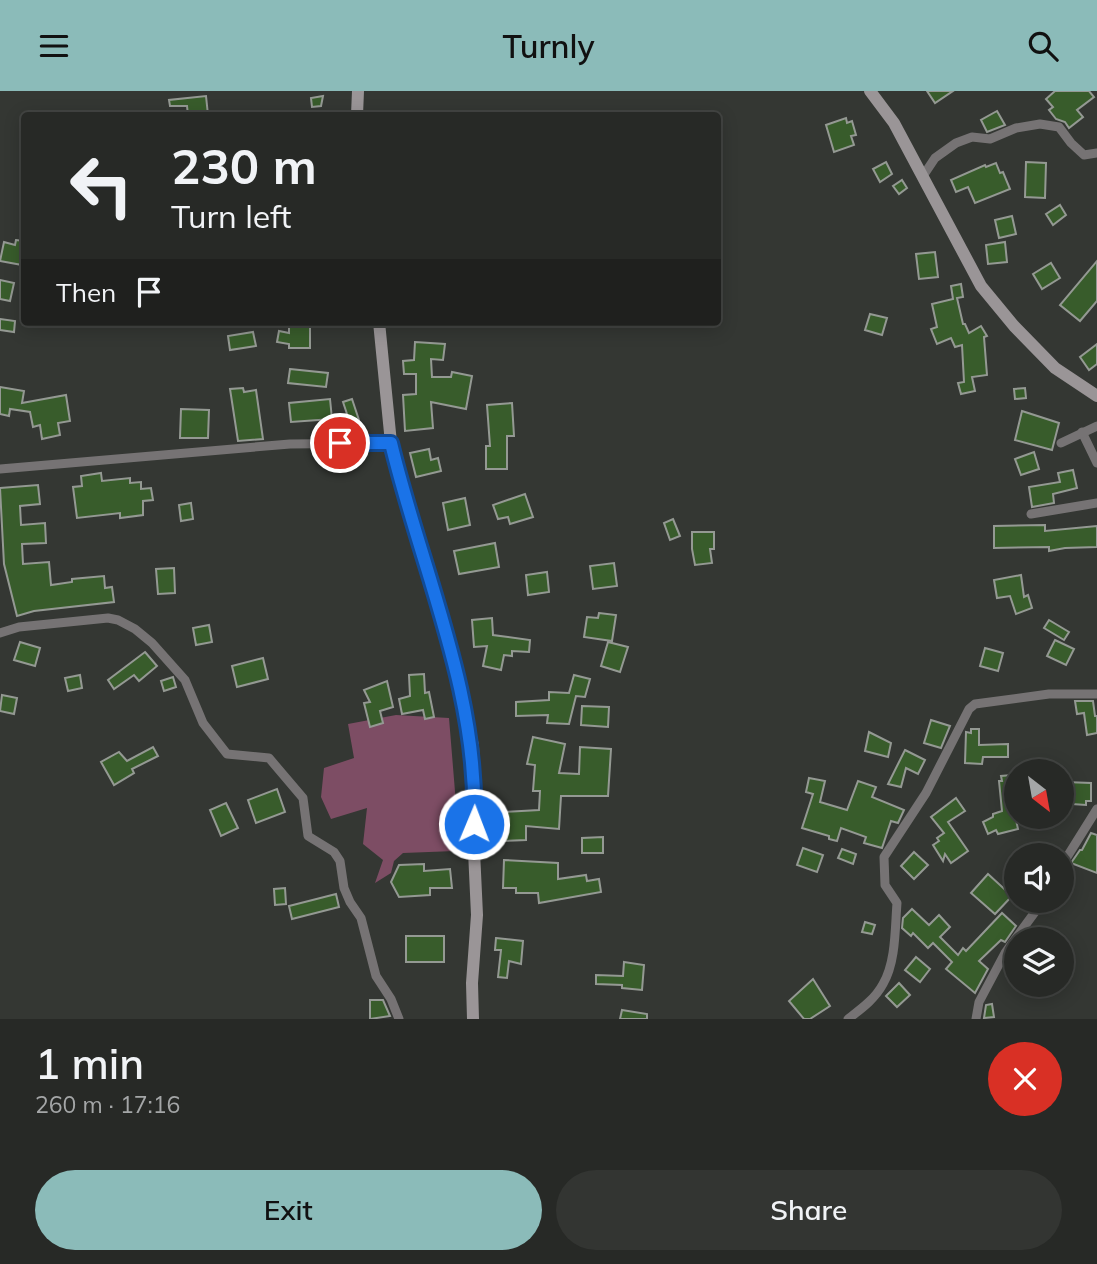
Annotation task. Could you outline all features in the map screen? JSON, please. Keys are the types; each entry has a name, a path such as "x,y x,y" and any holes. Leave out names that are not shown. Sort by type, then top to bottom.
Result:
{"main road":[{"path":"357,112 358,91"},
{"path":"870,91 894,123 982,286 1014,326 1055,367 1097,396"},
{"path":"379,326 391,443 405,501 459,681 472,746 478,915 472,983 473,1019"}],"street":[{"path":"923,176 935,158 956,143 972,137 990,139 1016,128 1040,124 1059,127 1070,143 1084,155 1097,153"},
{"path":"1062,443 1097,426"},
{"path":"1082,432 1097,463"},
{"path":"0,469 290,444 391,443"},
{"path":"1031,514 1097,503"},
{"path":"0,632 19,627 108,618 135,629 152,643 186,681 203,723 227,754 269,758 303,798 308,836 334,852 340,861 344,888 361,918 376,976 391,999 399,1019"},
{"path":"848,1019 872,1000 885,982 892,955 897,903 885,885 884,857 926,793 969,709 975,704 1049,694 1097,694"},
{"path":"1074,846 1097,809"},
{"path":"976,1019 979,1002 1005,953 1034,913"}],"shaded area":[{"path":"396,715 449,718 457,816 455,851 403,853 394,861 391,873 375,883 383,860 363,844 367,808 331,819 321,797 324,768 354,758 348,724"}],"building":[{"path":"927,91 953,91 935,103"},
{"path":"1055,91 1089,91 1094,97 1077,110 1083,117 1069,128 1049,110 1053,107 1046,99"},
{"path":"206,96 208,112 188,112 187,106 170,106 169,100"},
{"path":"323,96 321,106 312,107 311,98"},
{"path":"997,111 1005,125 987,132 981,120"},
{"path":"846,118 847,123 852,121 856,135 851,136 854,145 834,152 826,125"},
{"path":"886,162 892,174 880,182 873,169"},
{"path":"1026,162 1046,163 1045,198 1025,197"},
{"path":"996,163 1010,189 975,203 968,187 956,192 951,180"},
{"path":"902,180 907,188 899,194 893,186"},
{"path":"1060,205 1066,215 1053,225 1046,214"},
{"path":"1012,216 1016,234 999,238 995,220"},
{"path":"16,240 21,241 21,265 0,261 4,242 15,245"},
{"path":"1005,242 1007,262 988,264 986,245"},
{"path":"935,252 938,277 919,279 916,254"},
{"path":"1097,261 1097,301 1080,321 1060,305"},
{"path":"1051,263 1060,278 1042,289 1033,274"},
{"path":"0,280 14,283 10,301 0,299"},
{"path":"961,284 963,297 957,298 963,324 969,333 981,326 987,336 984,337 987,375 972,377 975,391 961,394 958,383 964,382 962,345 955,347 951,338 937,344 931,329 937,327 932,304 953,299 951,286"},
{"path":"870,314 887,318 882,335 865,330"},
{"path":"0,319 15,321 14,332 0,330"},
{"path":"289,326 310,326 310,348 289,348 289,344 277,342 279,331 289,333"},
{"path":"253,332 256,346 230,350 228,336"},
{"path":"415,342 445,344 443,360 431,359 432,377 451,377 452,372 472,376 466,409 431,402 433,428 405,431 403,395 416,394 416,374 404,374 403,361 414,360"},
{"path":"1097,344 1097,364 1089,370 1080,357"},
{"path":"290,369 328,373 326,387 288,383"},
{"path":"0,387 24,391 22,403 66,395 70,421 58,423 60,435 42,439 40,425 33,427 30,412 10,409 9,416 0,414"},
{"path":"243,388 244,392 256,390 263,439 238,441 230,389"},
{"path":"1025,388 1026,398 1015,399 1014,389"},
{"path":"330,399 332,419 291,422 289,403"},
{"path":"352,399 359,420 350,423 343,402"},
{"path":"512,403 514,436 507,436 507,469 486,469 486,446 490,446 487,405"},
{"path":"181,409 209,410 208,438 180,438"},
{"path":"1022,411 1059,423 1052,450 1015,440"},
{"path":"429,449 431,460 438,458 441,471 416,477 410,453"},
{"path":"1034,452 1039,469 1021,475 1015,459"},
{"path":"1073,470 1077,488 1053,494 1054,503 1032,507 1029,487 1060,482 1058,473"},
{"path":"101,473 102,481 130,478 130,483 141,482 141,489 151,488 153,500 143,501 143,515 120,518 120,513 77,518 73,487 82,486 81,476"},
{"path":"38,485 40,504 20,506 21,525 45,523 46,543 22,544 23,564 49,562 51,585 72,582 72,579 104,576 105,588 112,587 114,602 34,611 17,616 4,564 0,488"},
{"path":"525,494 533,517 510,524 508,517 498,519 493,505"},
{"path":"465,498 470,525 448,530 443,503"},
{"path":"191,503 193,519 181,521 179,505"},
{"path":"673,519 680,536 670,540 664,523"},
{"path":"1045,525 1045,531 1097,526 1097,547 1049,551 1049,547 994,548 994,526"},
{"path":"692,532 714,532 714,549 710,549 712,563 695,565"},
{"path":"495,543 499,567 459,574 454,551"},
{"path":"614,563 617,586 593,589 590,566"},
{"path":"174,568 175,593 158,594 156,569"},
{"path":"547,572 549,592 528,595 526,575"},
{"path":"1021,575 1024,597 1028,595 1032,608 1016,614 1010,596 997,598 994,580"},
{"path":"599,613 616,615 612,641 584,637 587,617 598,618"},
{"path":"492,618 493,635 530,640 529,652 512,651 512,656 504,655 501,670 483,666 487,646 474,647 472,620"},
{"path":"1049,620 1069,632 1064,640 1044,628"},
{"path":"209,625 212,642 196,645 193,628"},
{"path":"1055,640 1074,649 1066,665 1047,656"},
{"path":"20,642 40,648 35,666 14,660"},
{"path":"608,642 628,647 620,672 601,666"},
{"path":"985,648 1003,653 998,671 980,666"},
{"path":"145,652 157,666 139,681 134,675 114,689 108,680"},
{"path":"263,658 268,679 237,687 232,666"},
{"path":"424,674 425,693 429,692 434,717 425,719 423,710 402,714 399,699 410,696 409,675"},
{"path":"80,675 82,688 68,691 65,678"},
{"path":"574,675 590,679 585,697 576,696 569,724 547,723 548,715 516,716 516,702 549,700 549,692 569,693"},
{"path":"173,677 176,687 164,691 161,681"},
{"path":"387,681 393,707 380,711 383,723 370,727 364,703 370,702 364,690"},
{"path":"2,695 17,698 14,714 0,711"},
{"path":"1075,701 1093,701 1097,716 1097,733 1087,735 1084,713 1077,714"},
{"path":"582,706 609,707 608,727 581,725"},
{"path":"931,720 950,726 941,748 924,743"},
{"path":"971,729 979,729 979,745 1008,744 1008,757 983,757 982,764 965,763 966,732 971,733"},
{"path":"869,732 891,743 888,757 865,751"},
{"path":"533,737 565,744 559,773 579,774 580,747 611,749 608,796 561,796 559,829 526,826 526,840 505,841 504,812 539,810 540,791 533,791 535,765 527,764"},
{"path":"153,747 158,756 132,769 134,773 114,785 101,762 119,752 127,761"},
{"path":"905,750 925,760 918,774 906,768 901,787 888,784"},
{"path":"1001,776 1004,776 1004,829 1018,829 998,834 996,830 988,834 983,822 1002,811 999,781 1002,781"},
{"path":"809,778 825,781 820,802 847,810 858,781 876,787 872,797 904,810 898,823 891,821 882,848 864,843 866,837 841,828 837,841 802,828 813,794 806,792"},
{"path":"1074,782 1091,783 1091,801 1086,801 1086,805 1074,804"},
{"path":"277,789 285,812 256,823 248,800"},
{"path":"956,798 965,811 948,822 968,851 951,863 945,854 943,861 933,845 944,833 931,817"},
{"path":"226,803 238,828 221,836 210,810"},
{"path":"1091,833 1097,835 1097,873 1074,864 1074,859"},
{"path":"603,837 603,853 582,853 582,838"},
{"path":"803,848 823,855 817,872 797,865"},
{"path":"842,849 856,854 853,864 838,858"},
{"path":"914,852 928,865 914,879 901,866"},
{"path":"504,860 558,863 558,879 586,875 587,881 599,879 601,892 539,903 538,893 516,893 516,888 503,888"},
{"path":"424,864 424,871 450,869 452,888 430,888 430,895 399,897 391,882 399,865"},
{"path":"988,874 1004,889 1004,904 995,914 971,893"},
{"path":"285,888 286,904 275,905 274,889"},
{"path":"336,894 339,907 292,919 289,906"},
{"path":"912,909 929,925 939,915 950,927 940,937 958,955 963,948 966,951 1002,913 1016,926 1004,927 1004,942 1001,940 979,961 988,969 975,993 946,969 952,962 933,943 928,948 913,933 911,936 902,928 903,918"},
{"path":"865,922 875,925 872,934 862,932"},
{"path":"406,936 444,936 444,962 406,962"},
{"path":"496,938 523,941 521,964 509,961 507,978 498,977 501,950 495,950"},
{"path":"916,957 930,969 920,982 905,970"},
{"path":"624,962 644,965 642,990 622,988 622,985 596,984 596,975 623,976"},
{"path":"813,979 830,1006 810,1019 804,1019 789,1001"},
{"path":"899,983 910,995 897,1007 886,996"},
{"path":"370,1000 383,1000 390,1016 370,1019"},
{"path":"992,1004 994,1017 984,1018 986,1005"},
{"path":"622,1010 647,1014 647,1019 620,1019"}],"route":[{"path":"340,443 391,443 405,501 459,681 472,746 474,824"}]}
